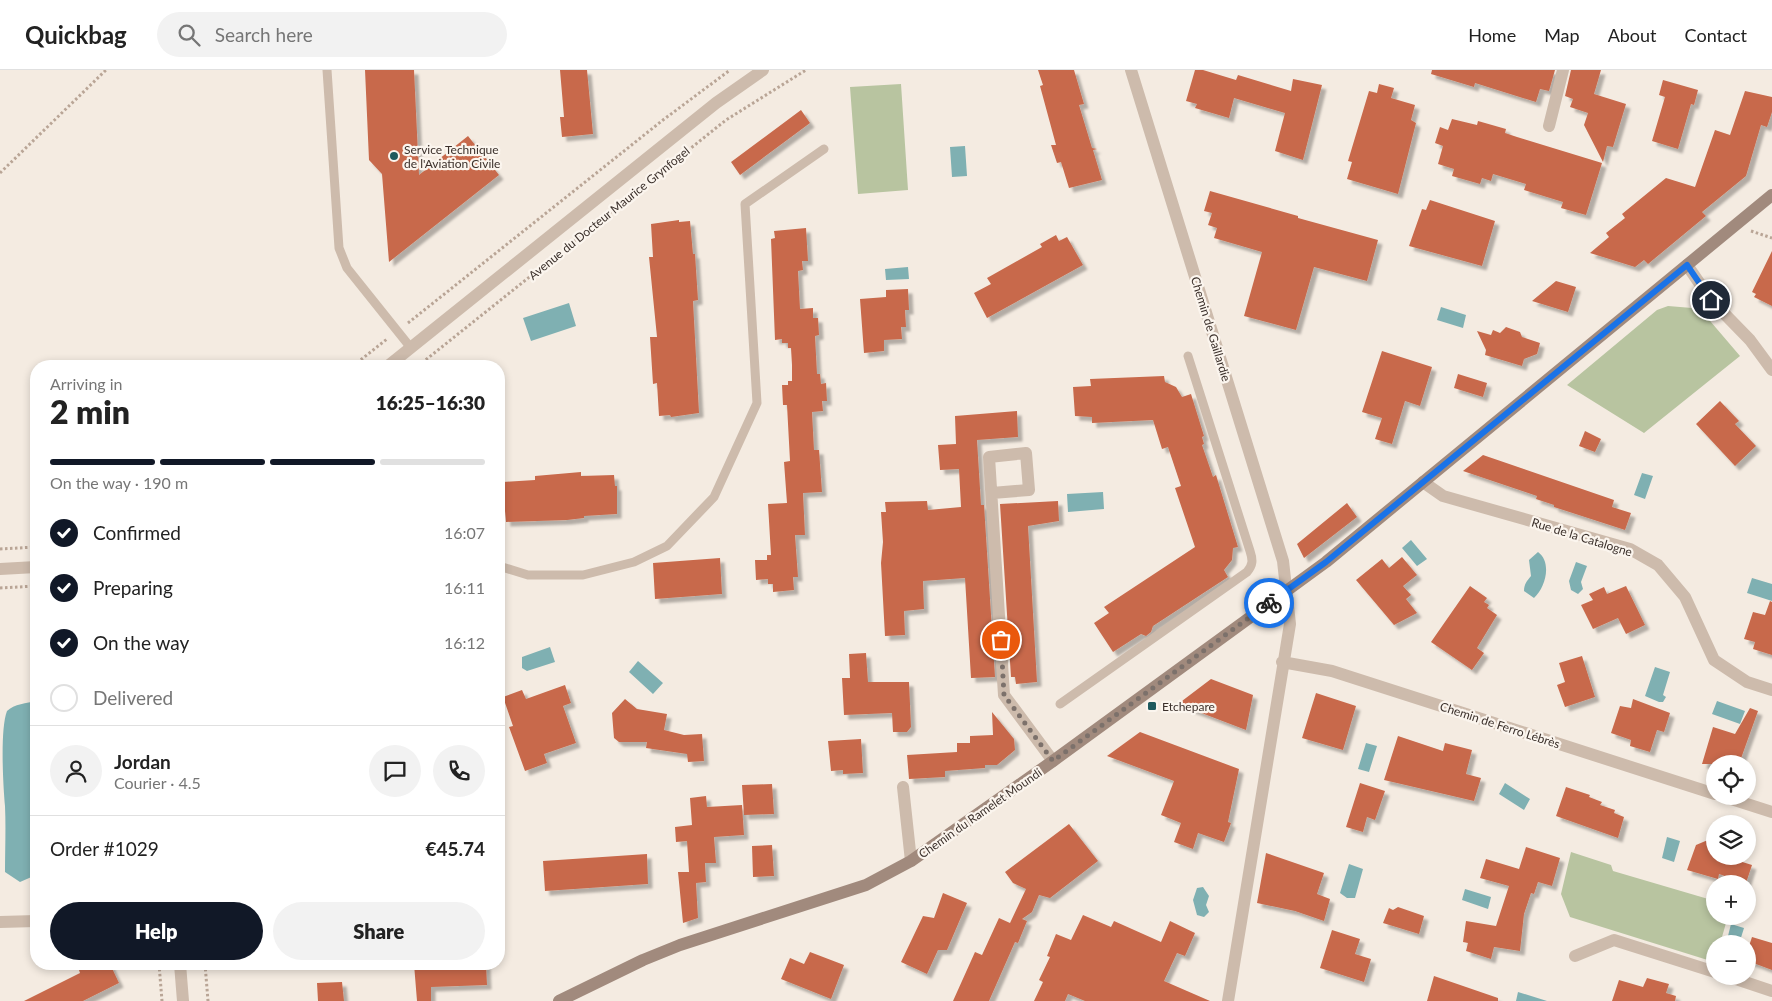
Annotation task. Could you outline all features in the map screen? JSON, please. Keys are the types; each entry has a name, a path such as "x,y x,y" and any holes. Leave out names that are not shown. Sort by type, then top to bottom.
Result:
{"main road":[{"name":"Chemin du Ramelet Moundi","path":"559,1001 643,960 680,945 866,885 911,861 1053,761 1326,562 1772,195"}],"street":[{"name":"Avenue du Docteur Maurice Grynfogel","path":"396,360 716,103 763,70"},
{"name":"Chemin de Gaillardie","path":"1131,70 1283,561 1288,590"},
{"path":"1549,126 1563,70"},
{"path":"1687,265 1711,300 1750,340 1772,370"},
{"name":"Rue de la Catalogne","path":"1423,482 1443,496 1630,549 1658,565 1684,597 1714,660 1747,682 1772,690"},
{"path":"992,493 1004,695 1053,761"},
{"path":"0,569 30,568"},
{"path":"1228,1001 1282,662 1290,624 1288,590"},
{"name":"Chemin de Ferro Lébrès","path":"1282,662 1332,671 1706,791"},
{"path":"903,787 911,861"},
{"path":"1750,805 1772,812"},
{"path":"0,922 30,921"},
{"path":"1575,956 1614,940 1706,969"},
{"path":"180,970 183,1001"},
{"path":"1754,985 1772,991"}],"lane":[{"path":"327,70 339,248 347,268 411,348"},
{"path":"505,568 528,575 584,575 634,562 667,546 714,497 757,403 745,204 824,149"},
{"path":"1060,704 1252,567 1253,560 1188,356"}],"path":[{"path":"0,173 106,70"},
{"path":"361,360 662,120 730,70"},
{"name":"Avenue du Docteur Maurice Grynfogel","path":"426,360 726,120 806,70"},
{"path":"0,549 30,547"},
{"path":"0,588 30,586"},
{"path":"159,970 162,1001"},
{"path":"205,970 208,1001"}],"green space":[{"path":"901,84 908,190 858,194 850,87"},
{"path":"1668,306 1692,308 1705,315 1740,356 1644,433 1567,385 1657,310"},
{"path":"1571,852 1611,865 1613,871 1706,898 1706,925 1725,925 1723,935 1706,935 1706,960 1570,917 1561,894"}],"water":[{"path":"965,146 967,176 952,177 950,147"},
{"path":"908,267 909,279 886,280 885,269"},
{"path":"569,303 576,326 531,341 523,318"},
{"path":"1441,307 1466,315 1463,328 1437,320"},
{"path":"1642,473 1653,476 1645,499 1634,495"},
{"path":"1103,492 1104,509 1068,512 1067,494"},
{"path":"1411,540 1427,559 1417,566 1402,548"},
{"path":"1538,552 1545,562 1546,575 1542,588 1534,598 1524,589 1531,576 1529,560"},
{"path":"1576,562 1587,566 1581,582 1583,589 1578,594 1571,590 1569,581"},
{"path":"1752,578 1772,584 1772,601 1747,593"},
{"path":"550,647 555,662 527,671 522,668 522,657"},
{"path":"638,661 663,683 653,694 629,672"},
{"path":"1655,667 1670,672 1663,695 1666,697 1663,702 1645,696"},
{"path":"1717,701 1745,711 1740,724 1712,714"},
{"path":"30,702 30,878 20,882 5,872 3,784 3,730 7,711 17,705"},
{"path":"1366,743 1377,746 1369,772 1358,769"},
{"path":"1505,783 1530,799 1524,810 1499,794"},
{"path":"1667,837 1680,841 1674,862 1662,858"},
{"path":"1349,864 1363,869 1355,898 1347,898 1340,893"},
{"path":"1203,887 1209,896 1206,905 1209,912 1204,917 1197,915 1193,900 1197,888"},
{"path":"1465,889 1491,897 1488,909 1462,900"},
{"path":"1731,925 1744,928 1742,935 1728,935"},
{"path":"1518,992 1547,1001 1516,1001"}],"building":[{"name":"Service Technique de l'Aviation Civile","path":"365,70 414,70 419,175 468,136 499,175 389,262 382,174 369,160"},
{"path":"560,70 587,70 593,134 562,137 560,117 564,117"},
{"path":"1038,70 1074,70 1084,104 1079,105 1092,148 1097,149 1093,150 1102,180 1069,188 1061,162 1057,163 1051,145 1056,145 1040,86 1043,85"},
{"path":"1195,70 1203,70 1236,80 1238,75 1291,91 1293,79 1322,85 1303,160 1275,151 1285,113 1234,98 1229,118 1195,108 1197,104 1186,101"},
{"path":"1432,70 1555,70 1549,91 1540,89 1536,102 1475,83 1474,87 1431,74"},
{"path":"1571,70 1601,70 1594,94 1626,104 1613,147 1607,146 1603,162 1584,125 1588,113 1570,107 1573,99 1565,96"},
{"path":"1663,80 1698,90 1694,105 1691,104 1678,149 1652,141 1665,97 1659,95"},
{"path":"1379,84 1394,88 1391,98 1415,105 1411,120 1416,123 1398,194 1347,179 1352,162 1348,161 1369,91 1377,93"},
{"path":"1745,91 1772,97 1772,112 1767,127 1761,125 1746,176 1702,212 1706,216 1648,264 1644,260 1635,267 1590,253 1609,237 1606,233 1625,218 1622,214 1666,178 1695,187 1715,130 1730,135"},
{"path":"801,110 810,123 740,175 731,162"},
{"path":"1452,119 1477,125 1478,121 1506,129 1505,133 1602,163 1586,215 1561,208 1563,202 1524,190 1526,184 1493,174 1491,181 1482,178 1480,184 1452,176 1454,169 1438,164 1443,146 1435,143 1440,127 1448,130"},
{"path":"1210,191 1378,240 1367,281 1314,267 1296,330 1244,316 1262,252 1214,238 1217,228 1208,225 1212,213 1204,211"},
{"path":"1430,200 1495,221 1482,266 1409,246 1422,209 1426,210"},
{"path":"679,220 679,222 690,221 693,254 695,254 698,300 693,301 699,413 671,417 670,415 659,416 657,383 653,384 650,337 657,337 649,257 653,257 651,224"},
{"path":"806,228 808,261 802,261 803,270 798,271 800,309 813,308 813,318 818,318 819,335 815,336 817,374 820,374 821,384 826,383 827,401 822,401 823,411 812,412 814,450 819,450 822,492 803,493 805,535 795,535 798,577 793,577 794,590 773,592 773,584 768,584 768,579 756,580 755,560 767,560 767,555 771,555 768,504 787,503 784,462 790,461 787,405 783,405 782,385 788,385 788,381 792,381 792,365 791,348 788,348 788,343 782,343 782,339 775,340 771,239 775,238 774,231"},
{"path":"1056,235 1059,241 1067,237 1083,265 987,318 974,293 991,284 987,278 1042,247 1040,244"},
{"path":"1772,251 1772,306 1754,297 1756,294 1752,292"},
{"path":"1556,281 1576,287 1568,312 1532,301"},
{"path":"908,289 909,310 905,310 906,327 901,327 902,339 884,340 884,351 864,353 860,299 886,297 886,290"},
{"path":"1506,327 1520,332 1522,337 1540,343 1537,354 1524,359 1522,366 1485,355 1486,350 1477,331 1491,335 1493,330 1500,333"},
{"path":"1382,351 1432,367 1420,406 1405,401 1392,444 1375,439 1382,418 1362,412"},
{"path":"1458,374 1487,383 1483,397 1454,388"},
{"path":"1164,376 1165,382 1176,387 1182,397 1191,394 1204,436 1202,437 1204,444 1202,445 1213,477 1216,475 1238,547 1233,548 1232,560 1224,570 1228,577 1153,626 1151,632 1146,636 1141,634 1113,652 1094,623 1109,613 1104,607 1195,547 1175,488 1181,486 1168,447 1162,449 1153,420 1092,423 1092,417 1075,416 1073,387 1091,386 1090,379"},
{"path":"1720,401 1739,421 1735,424 1756,446 1735,466 1696,424"},
{"path":"1017,411 1018,437 977,440 981,505 984,505 995,677 971,678 965,578 923,581 924,609 904,611 905,635 885,636 881,563 883,542 881,512 886,512 885,502 927,501 928,510 961,507 959,469 940,470 938,445 956,444 955,416"},
{"path":"1585,431 1601,439 1595,452 1579,446"},
{"path":"1483,455 1614,500 1612,507 1631,513 1625,530 1554,507 1554,505 1536,499 1537,496 1463,471"},
{"path":"581,472 581,476 614,475 615,486 617,486 617,514 584,516 584,518 567,520 506,522 505,482 535,480 535,476"},
{"path":"1058,501 1059,521 1028,526 1037,682 1016,684 1015,677 1011,677 1000,504"},
{"path":"1347,503 1357,517 1304,558 1297,544"},
{"path":"1402,557 1417,575 1403,586 1411,595 1406,599 1417,613 1394,625 1356,580 1382,559 1389,568"},
{"path":"720,558 722,594 655,599 653,563"},
{"path":"1470,586 1487,598 1484,602 1489,605 1487,608 1497,615 1477,648 1484,653 1472,670 1431,642"},
{"path":"1626,586 1645,625 1626,634 1618,618 1593,629 1581,605 1593,600 1589,594 1604,587 1607,594"},
{"path":"1770,601 1772,602 1772,655 1753,649 1755,642 1744,639 1753,612 1765,615"},
{"path":"866,653 868,682 909,682 911,727 907,732 893,732 892,713 844,715 842,678 850,678 849,654"},
{"path":"1582,656 1595,697 1565,707 1557,685 1565,682 1559,663"},
{"path":"1211,679 1253,695 1246,730 1178,704"},
{"path":"565,685 571,703 563,706 576,743 544,754 547,763 525,771 509,727 513,726 505,703 505,696 522,690 526,699"},
{"path":"1316,693 1356,706 1343,750 1302,738"},
{"path":"625,699 637,709 667,714 664,730 684,735 702,734 704,761 688,762 687,754 646,748 647,742 619,742 614,738 612,713"},
{"path":"1633,699 1670,713 1664,732 1657,730 1650,752 1630,746 1631,740 1611,733 1620,706 1631,708"},
{"path":"1750,708 1758,711 1742,755 1706,755 1706,764 1702,764 1713,727 1735,734"},
{"path":"992,712 1014,739 1015,750 997,765 985,765 985,768 945,771 945,777 909,779 907,755 957,752 957,743 970,743 970,736 993,735"},
{"path":"1140,732 1239,769 1228,822 1231,823 1224,842 1198,833 1193,849 1174,842 1181,823 1161,815 1174,781 1107,756"},
{"path":"1398,736 1443,751 1445,743 1472,750 1466,774 1481,778 1474,801 1384,780"},
{"path":"861,739 863,773 843,774 843,770 831,771 828,741"},
{"path":"1360,783 1385,791 1375,820 1367,817 1363,832 1346,827"},
{"path":"772,784 774,814 744,815 742,785"},
{"path":"1566,787 1590,795 1589,797 1602,802 1600,805 1615,810 1614,813 1624,817 1618,838 1556,816"},
{"path":"706,796 707,807 742,805 744,835 714,837 716,863 705,863 706,882 696,883 698,918 683,923 678,872 689,872 687,841 676,842 675,827 692,825 690,798"},
{"path":"1069,824 1098,861 1050,898 1039,895 1032,912 1022,919 1027,921 1018,943 1015,942 989,1001 953,1001 975,952 982,955 999,918 1010,923 1026,889 1013,883 1005,872"},
{"path":"1706,841 1706,865 1752,865 1749,875 1706,876 1687,870 1696,845"},
{"path":"772,845 774,876 753,877 752,846"},
{"path":"1526,847 1560,858 1552,886 1538,882 1534,894 1531,893 1524,914 1520,951 1494,947 1491,959 1466,951 1468,943 1463,942 1466,921 1496,926 1509,886 1480,878 1486,859 1519,869"},
{"path":"1266,853 1324,873 1317,894 1330,899 1324,921 1295,911 1257,903"},
{"path":"647,854 648,884 545,891 543,861"},
{"path":"943,893 967,903 947,950 938,950 927,974 901,962 923,916 934,918"},
{"path":"1398,907 1424,916 1419,934 1383,923 1389,908 1393,910"},
{"path":"1083,915 1111,927 1114,921 1161,942 1170,921 1195,933 1185,956 1177,953 1164,981 1210,1001 1085,1001 1068,994 1065,1001 1034,1001 1043,982 1039,980 1050,957 1047,956 1056,934 1071,940"},
{"path":"1332,930 1360,939 1355,954 1371,959 1364,982 1320,968"},
{"path":"1756,938 1772,943 1772,970 1756,964"},
{"path":"810,952 844,965 831,999 781,979 790,958 804,964"},
{"path":"79,970 113,970 119,983 83,1001 24,1001 80,973"},
{"path":"414,970 486,970 487,985 431,987 431,1001 417,1001"},
{"path":"1434,976 1498,998 1498,1001 1427,1001"},
{"path":"1647,978 1669,984 1666,993 1676,996 1675,1001 1612,1001 1619,980 1643,987"},
{"path":"342,982 344,1001 318,1001 317,983"}],"way so far":[{"path":"1001,640 1004,695 1053,761 1269,603"}],"place":[{"name":"Service Technique de l'Aviation Civile","path":"394,156"},
{"name":"Etchepare","path":"1152,706"}],"route":[{"path":"1269,603 1326,562 1687,265 1711,300"}]}
